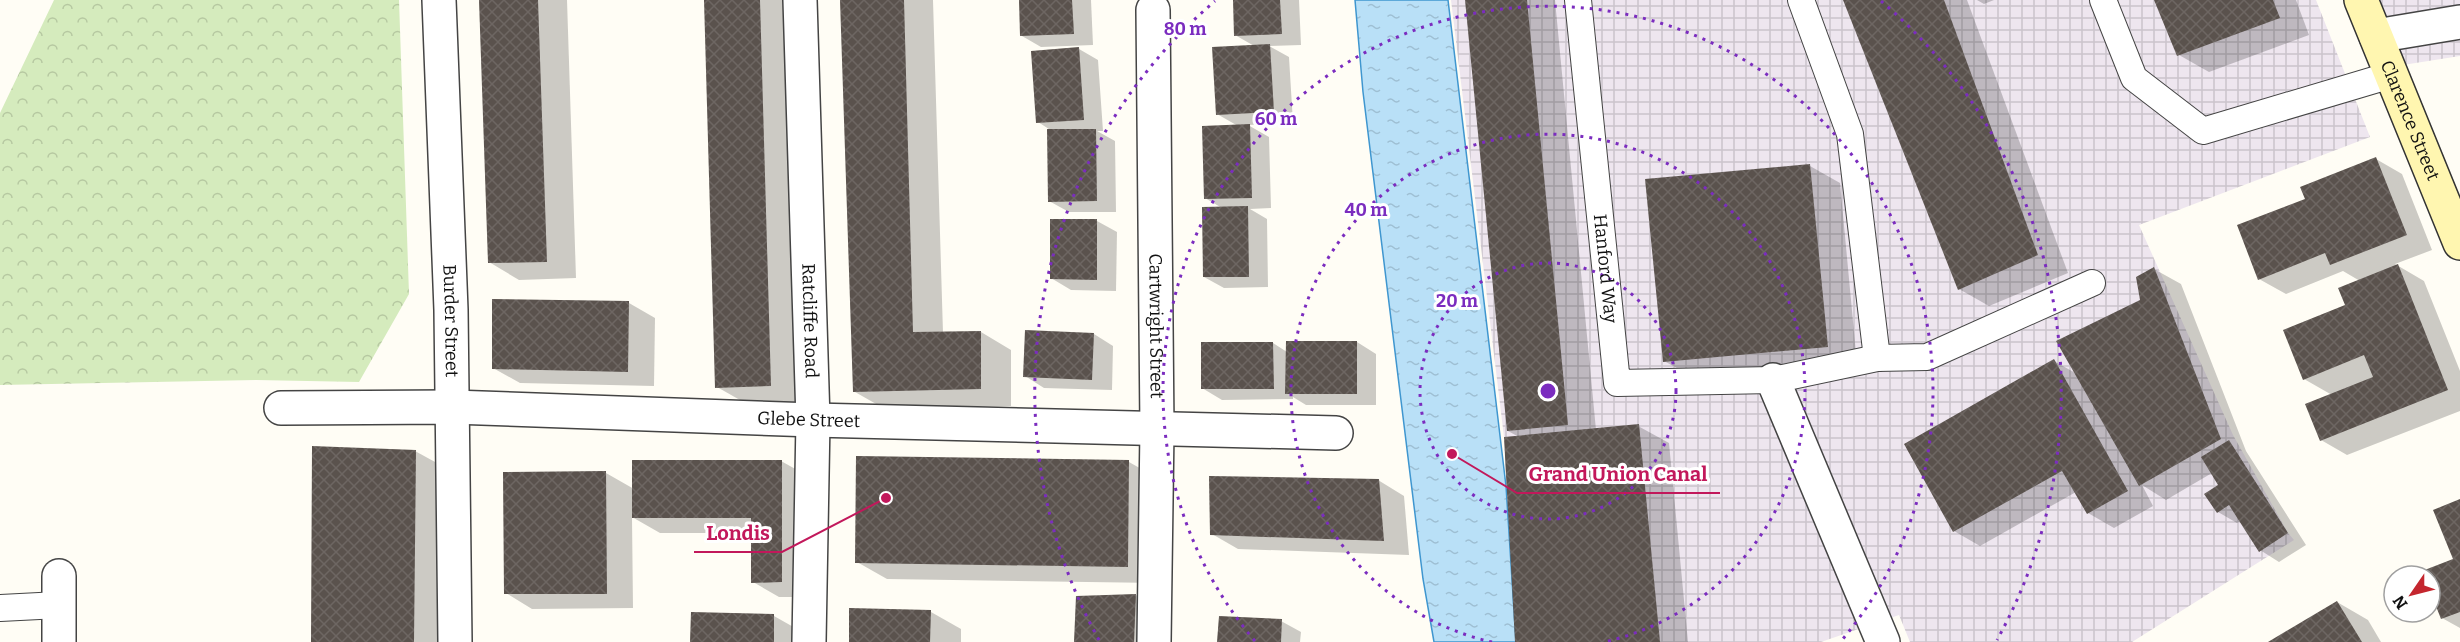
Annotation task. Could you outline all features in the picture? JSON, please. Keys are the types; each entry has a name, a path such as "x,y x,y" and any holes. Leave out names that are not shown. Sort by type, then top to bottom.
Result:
{"main road":[{"name":"Clarence Street","path":"2361,0 2460,243"}],"street":[{"name":"Burder Street","path":"439,0 453,407 455,642"},
{"name":"Ratcliffe Road","path":"800,0 813,420 809,642"},
{"name":"Cartwright Street","path":"1153,10 1157,429 1154,642"},
{"path":"2376,36 2460,22"},
{"path":"1773,380 1883,642"},
{"name":"Glebe Street","path":"281,408 453,407 813,420 1336,433"},
{"path":"59,591 59,642"}],"lane":[{"name":"Hanford Way","path":"1578,0 1617,383 1773,380 1877,358 1927,357 2092,283"},
{"path":"1801,0 1850,134 1877,358"},
{"path":"2103,0 2134,78 2203,131 2391,75"},
{"path":"0,608 59,591"}],"shaded area":[{"path":"1451,0 2316,0 2370,137 2139,225 2233,435 2294,540 2132,642 1910,642 1899,615 1821,642 1515,642 1504,437"},
{"path":"2346,0 2460,0 2460,56 2371,70"}],"green space":[{"path":"54,0 399,0 409,294 359,382 256,380 0,385 0,113"}],"water":[{"path":"1355,0 1448,0 1506,486 1516,642 1434,642 1423,579 1363,92"}],"building":[{"path":"479,0 538,0 547,262 488,263"},
{"path":"704,0 760,0 771,386 715,388"},
{"path":"840,0 904,0 913,332 981,331 981,389 853,392"},
{"path":"1019,0 1072,0 1074,34 1020,36"},
{"path":"1233,0 1280,0 1282,34 1234,36"},
{"path":"1465,0 1527,0 1568,425 1507,431"},
{"path":"1843,0 1944,0 2038,255 1958,290"},
{"path":"2154,0 2273,0 2280,18 2177,56"},
{"path":"1270,44 1274,112 1216,115 1212,47"},
{"path":"1079,47 1084,120 1036,123 1031,51"},
{"path":"1250,124 1252,198 1204,199 1202,126"},
{"path":"1047,129 1096,129 1097,201 1048,202"},
{"path":"2376,157 2407,235 2330,265 2325,253 2258,280 2237,225 2305,199 2300,187"},
{"path":"1810,164 1828,347 1663,362 1645,179"},
{"path":"1248,206 1249,277 1203,277 1202,207"},
{"path":"1050,219 1097,219 1097,280 1050,279"},
{"path":"2398,264 2448,390 2320,441 2305,404 2373,377 2364,355 2303,380 2283,330 2345,305 2338,288"},
{"path":"2154,267 2221,439 2139,486 2056,341 2140,300 2136,277"},
{"path":"492,299 629,301 628,372 492,369"},
{"path":"1025,330 1094,333 1092,380 1023,377"},
{"path":"1286,341 1357,341 1357,394 1285,394"},
{"path":"1201,342 1273,342 1274,389 1201,389"},
{"path":"2054,359 2128,491 2087,514 2062,471 1953,532 1904,444"},
{"path":"1639,424 1660,642 1515,642 1504,437"},
{"path":"2229,440 2288,533 2259,552 2229,505 2217,513 2204,494 2218,485 2201,457"},
{"path":"312,446 416,450 414,642 311,642"},
{"path":"856,456 1129,460 1128,567 855,563"},
{"path":"632,460 782,460 782,582 751,583 751,518 632,518"},
{"path":"606,471 607,594 504,594 503,472"},
{"path":"1209,476 1379,479 1384,541 1210,535"},
{"path":"2460,499 2460,612 2442,619 2442,564 2440,564 2453,559 2433,510"},
{"path":"1136,594 1134,642 1074,642 1076,596"},
{"path":"2337,601 2362,642 2268,642"},
{"path":"849,608 931,610 930,642 849,642"},
{"path":"691,612 774,614 774,642 690,642"},
{"path":"1219,616 1282,619 1281,642 1217,642"}],"place":[{"name":"Grand Union Canal","path":"1452,454"},
{"name":"Londis","path":"886,498"}]}
